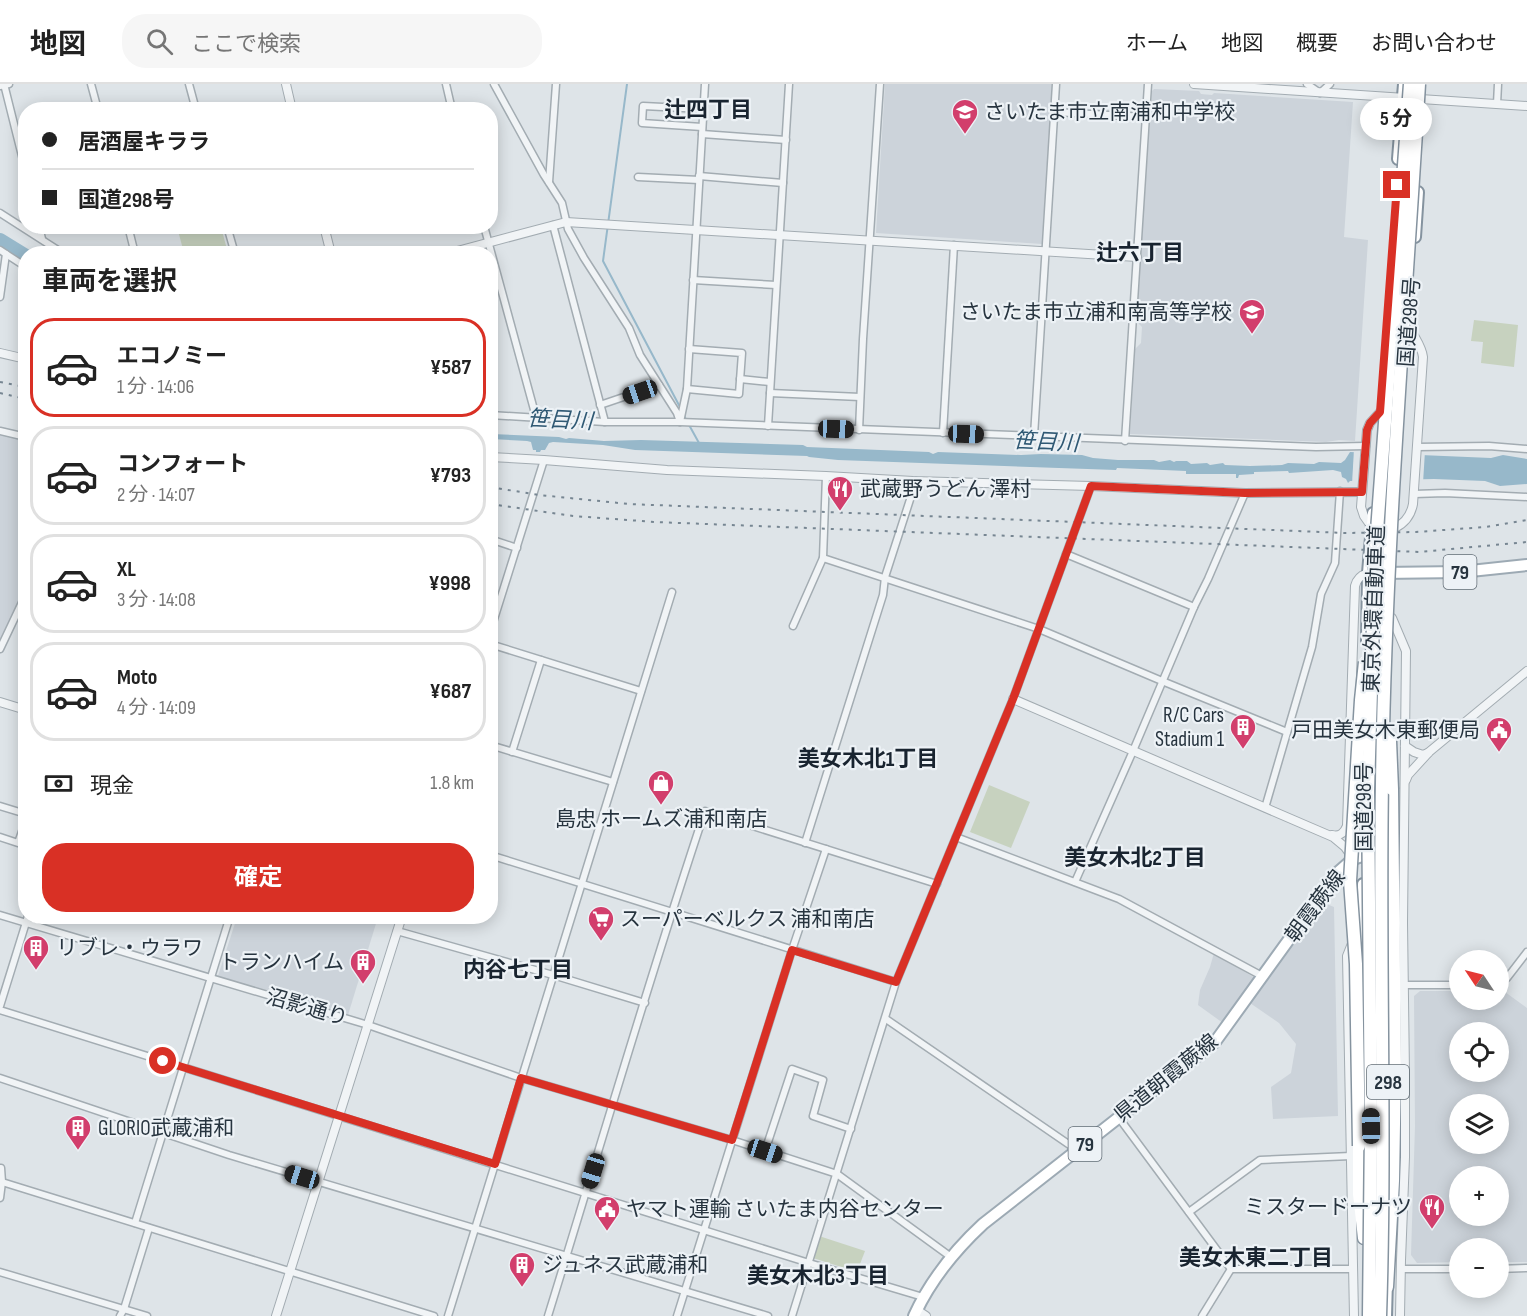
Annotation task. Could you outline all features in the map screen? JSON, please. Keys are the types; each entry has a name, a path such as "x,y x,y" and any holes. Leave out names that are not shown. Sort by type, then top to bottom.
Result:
{"highway":[{"name":"東京外環自動車道","path":"1369,1316 1371,1126 1368,790 1375,558 1410,84"},
{"name":"東京外環自動車道","path":"1380,1316 1383,1126 1382,783 1385,638 1419,84"},
{"path":"1364,1238 1355,1151 1356,964 1350,881 1361,700 1375,558"},
{"path":"1385,638 1392,789 1395,1067 1393,1181 1387,1287"}],"main road":[{"name":"国道298号","path":"1364,1316 1363,917 1358,857 1362,808 1368,573 1404,84"},
{"name":"国道298号","path":"1386,1316 1389,1126 1386,848 1393,572 1425,84"},
{"name":"79","path":"1368,573 1461,572 1527,565"},
{"name":"朝霞蕨線","path":"1260,980 1344,866 1358,857 1386,848"},
{"name":"県道朝霞蕨線","path":"919,1314 923,1297 951,1257 967,1239 1215,1042 1260,980"}],"street":[{"path":"91,84 96,102"},
{"path":"189,84 194,102"},
{"path":"286,84 290,102"},
{"path":"446,84 450,102"},
{"path":"494,84 562,203 568,229 628,328 640,355 677,413 680,422"},
{"path":"549,182 556,84"},
{"path":"680,422 687,389 705,84"},
{"path":"768,426 789,84"},
{"path":"859,430 880,84"},
{"path":"1034,436 1056,84"},
{"path":"1125,441 1148,84"},
{"path":"1194,84 1527,106"},
{"path":"1307,84 1320,93"},
{"path":"1320,93 1330,84"},
{"path":"1497,104 1498,84"},
{"path":"4,85 18,140"},
{"path":"703,109 643,106 642,123 786,140"},
{"path":"1054,112 1146,117"},
{"path":"639,177 783,183"},
{"path":"0,213 18,225"},
{"path":"474,246 566,222 1137,257"},
{"path":"553,225 605,422"},
{"path":"33,234 51,246"},
{"path":"41,234 42,240"},
{"path":"486,234 489,246"},
{"path":"943,433 954,245"},
{"path":"0,297 3,252 18,262"},
{"path":"498,278 536,417"},
{"path":"693,280 776,285"},
{"path":"1395,528 1402,524 1412,511 1423,357 1422,349 1408,323"},
{"path":"687,389 739,394 742,353 689,349"},
{"path":"0,354 18,357"},
{"path":"740,379 770,381"},
{"path":"600,405 659,385"},
{"path":"770,393 861,397"},
{"path":"1371,526 1361,507 1365,448 1367,430 1380,412"},
{"path":"498,415 605,422 680,422 1125,441 1365,448"},
{"path":"0,431 18,435"},
{"path":"1417,449 1489,446 1527,449"},
{"path":"498,457 667,470 1245,493 1281,494 1362,488"},
{"path":"498,607 544,460"},
{"path":"793,626 824,558 826,476"},
{"path":"806,843 916,481"},
{"path":"792,1316 896,982 1013,699 1091,486"},
{"path":"1414,490 1445,494 1527,497"},
{"path":"1265,808 1312,647 1321,594 1335,563 1340,491"},
{"path":"1076,882 1245,493"},
{"path":"498,542 517,548"},
{"path":"1066,554 1194,607"},
{"path":"824,558 1039,629 1287,732"},
{"path":"1013,699 1265,808 1323,832 1340,835 1345,832 1347,826 1355,586 1360,577 1368,573"},
{"path":"447,1316 672,592"},
{"path":"0,649 18,611"},
{"path":"1392,618 1406,651 1405,1146 1400,1316"},
{"path":"498,647 641,691"},
{"path":"512,752 541,660"},
{"path":"1405,785 1408,775 1429,752 1527,671"},
{"path":"0,702 18,708"},
{"path":"1405,746 1423,755 1429,752"},
{"path":"498,748 613,782"},
{"path":"1348,789 1362,808"},
{"path":"0,807 18,812"},
{"path":"548,1316 671,912 705,811 937,884"},
{"path":"1323,832 1358,857"},
{"path":"0,837 18,843"},
{"path":"956,837 1119,899 1260,980"},
{"path":"677,1316 826,849"},
{"path":"498,858 896,982"},
{"name":"沼影通り","path":"0,915 18,918"},
{"path":"1354,1316 1355,1151 1347,956 1363,917"},
{"path":"0,1006 26,924"},
{"name":"沼影通り","path":"39,924 211,979 368,1025 521,1078 732,1140 837,1174 951,1257"},
{"path":"135,1223 228,924"},
{"path":"276,1316 399,924"},
{"path":"397,931 645,1003"},
{"path":"1509,975 1527,952"},
{"path":"1404,985 1449,985"},
{"path":"0,1010 923,1297"},
{"path":"886,1019 1077,1150"},
{"path":"765,1151 792,1069 823,1080 813,1116 851,1129"},
{"path":"0,1078 229,1155 768,1316"},
{"path":"1119,1118 1231,1269"},
{"path":"1189,1212 1260,1160 1355,1151"},
{"path":"0,1198 1,1168"},
{"path":"2,1182 434,1316"},
{"path":"120,1316 149,1228"},
{"path":"1509,1269 1527,1268"},
{"path":"1231,1269 1353,1269"},
{"path":"1202,1316 1231,1269"},
{"path":"1401,1269 1449,1269"},
{"path":"0,1272 147,1316"}],"shaded area":[{"name":"さいたま市立南浦和中学校","path":"885,84 1052,84 1042,244 876,233"},
{"name":"さいたま市立浦和南高等学校","path":"1154,89 1199,91 1201,94 1212,95 1214,93 1353,102 1344,237 1368,240 1355,441 1326,442 1130,434 1135,349 1141,343 1142,327 1136,321 1152,91"},
{"path":"0,431 18,435 18,609 0,649"},
{"path":"1324,903 1334,907 1338,1116 1273,1119 1271,1087 1291,1073 1296,1044 1279,1023 1250,1003"},
{"path":"235,924 376,924 348,1015 218,976"},
{"path":"1214,953 1255,978 1223,1023 1198,1005 1200,990"},
{"path":"1420,991 1449,991 1449,1010 1509,1010 1509,995 1527,1008 1527,1262 1509,1262 1509,1238 1449,1238 1449,1262 1417,1263 1411,1255 1415,1126 1414,996"}],"green space":[{"path":"179,234 223,234 226,246 182,246"},
{"path":"1474,320 1518,325 1514,367 1481,363 1483,342 1471,341"},
{"path":"989,785 1030,802 1011,848 970,832"},
{"path":"819,1236 865,1251 857,1272 813,1258"}],"water":[{"name":"笹目川","path":"498,434 604,441 803,445 933,454 938,452 1082,455 1118,460 1159,462 1170,460 1187,461 1191,464 1223,463 1250,466 1341,463 1350,452 1491,458 1503,455 1527,459 1527,484 1500,486 1485,481 1434,479 1350,481 1348,483 1342,477 1341,472 1333,470 1289,473 1288,471 1254,472 1254,474 1239,475 1236,478 1236,474 1186,474 1186,471 838,460 807,456 635,450 603,445 553,442 549,443 545,450 536,452 531,442 498,439"}],"pier":[{"path":"1354,449 1425,451 1423,483 1352,484"}],"waterway":[{"path":"627,84 603,261 681,409"},
{"name":"笹目川","path":"0,240 18,251"},
{"path":"683,414 699,443"}],"railway":[{"path":"0,382 18,385"},
{"path":"0,393 18,397"},
{"path":"498,488 629,504 1346,533 1416,532 1485,527 1527,520"},
{"path":"498,505 573,516 655,522 1419,552 1527,542"}],"place":[{"name":"さいたま市立南浦和中学校","path":"965,135"},
{"name":"さいたま市立浦和南高等学校","path":"1252,335"},
{"name":"武蔵野うどん 澤村","path":"840,512"},
{"name":"R/C Cars Stadium 1","path":"1243,750"},
{"name":"戸田美女木東郵便局","path":"1499,753"},
{"name":"島忠 ホームズ浦和南店","path":"661,806"},
{"name":"スーパーベルクス 浦和南店","path":"601,942"},
{"name":"リブレ・ウラワ","path":"36,971"},
{"name":"トランハイム","path":"363,985"},
{"name":"GLORIO武蔵浦和","path":"78,1151"},
{"name":"ミスタードーナツ","path":"1432,1230"},
{"name":"ヤマト運輸 さいたま内谷センター","path":"607,1232"},
{"name":"ジュネス武蔵浦和","path":"522,1288"}],"district":[{"name":"辻四丁目","path":"708,109"},
{"name":"辻六丁目","path":"1140,252"},
{"name":"美女木北1丁目","path":"868,758"},
{"name":"美女木北2丁目","path":"1135,857"},
{"name":"内谷七丁目","path":"518,969"},
{"name":"美女木東二丁目","path":"1256,1257"},
{"name":"美女木北3丁目","path":"818,1275"}],"route":[{"path":"163,1061 495,1164 521,1078 732,1140 792,950 896,982 1013,699 1091,486 1281,494 1362,492 1367,430 1380,412 1397,185"}]}
